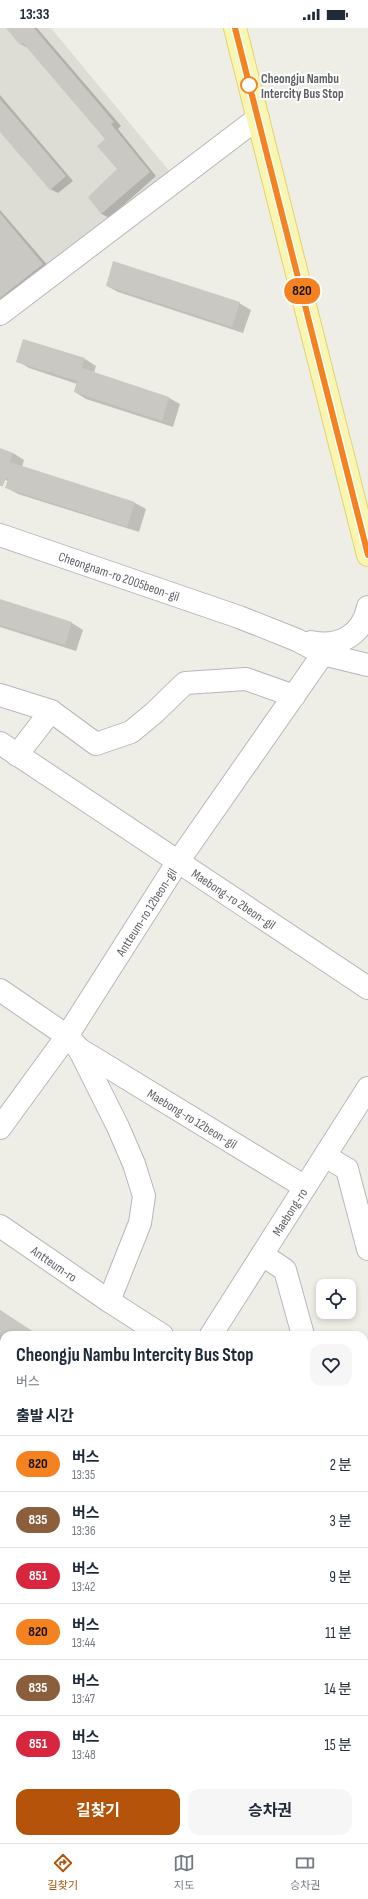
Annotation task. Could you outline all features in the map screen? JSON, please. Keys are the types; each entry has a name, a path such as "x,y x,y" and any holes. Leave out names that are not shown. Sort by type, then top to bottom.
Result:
{"main road":[{"path":"235,28 368,555"}],"street":[{"path":"0,314 258,118"},
{"name":"Cheongnam-ro 2005beon-gil","path":"0,535 239,617 297,640"},
{"path":"297,640 321,645 349,638 355,632 367,612 368,607"},
{"path":"297,640 323,654 368,665"},
{"name":"Antteum-ro 12beon-gil","path":"0,1128 73,1042 178,863 323,654"},
{"path":"0,695 51,711 96,744 131,732 154,713 185,682 246,679 294,696"},
{"path":"8,749 51,711"},
{"name":"Maebong-ro 2beon-gil","path":"8,749 368,988"},
{"name":"Maebong-ro 12beon-gil","path":"0,990 73,1042 305,1187"},
{"name":"Maebong-ro 12beon-gil","path":"73,1042 118,1127 134,1164 144,1196 140,1223 109,1301"},
{"name":"Maebong-ro","path":"215,1331 368,1088"},
{"path":"326,1156 346,1169 368,1249"},
{"name":"Antteum-ro","path":"0,1226 109,1301 156,1331"},
{"path":"263,1255 285,1270 302,1331"}],"shaded area":[{"path":"0,28 51,28 170,172 0,308"}],"building":[{"path":"6,28 34,28 114,122 111,124 150,172 101,214 88,197 117,169 97,146 105,139 23,43 20,45"},
{"path":"0,99 66,176 50,190 0,132"},
{"path":"0,213 43,264 0,298"},
{"path":"113,261 240,302 232,327 106,286"},
{"path":"23,339 85,358 82,368 169,397 162,421 74,392 77,381 16,362"},
{"path":"0,448 13,453 10,462 135,502 127,527 5,488 8,479 6,478 3,486 0,486"},
{"path":"0,599 72,622 65,645 0,625"},
{"path":"0,1310 32,1331 0,1331"}],"bus line":[{"name":"820","path":"235,28 368,555"}],"place":[{"name":"Cheongju Nambu Intercity Bus Stop","path":"249,85"}]}
